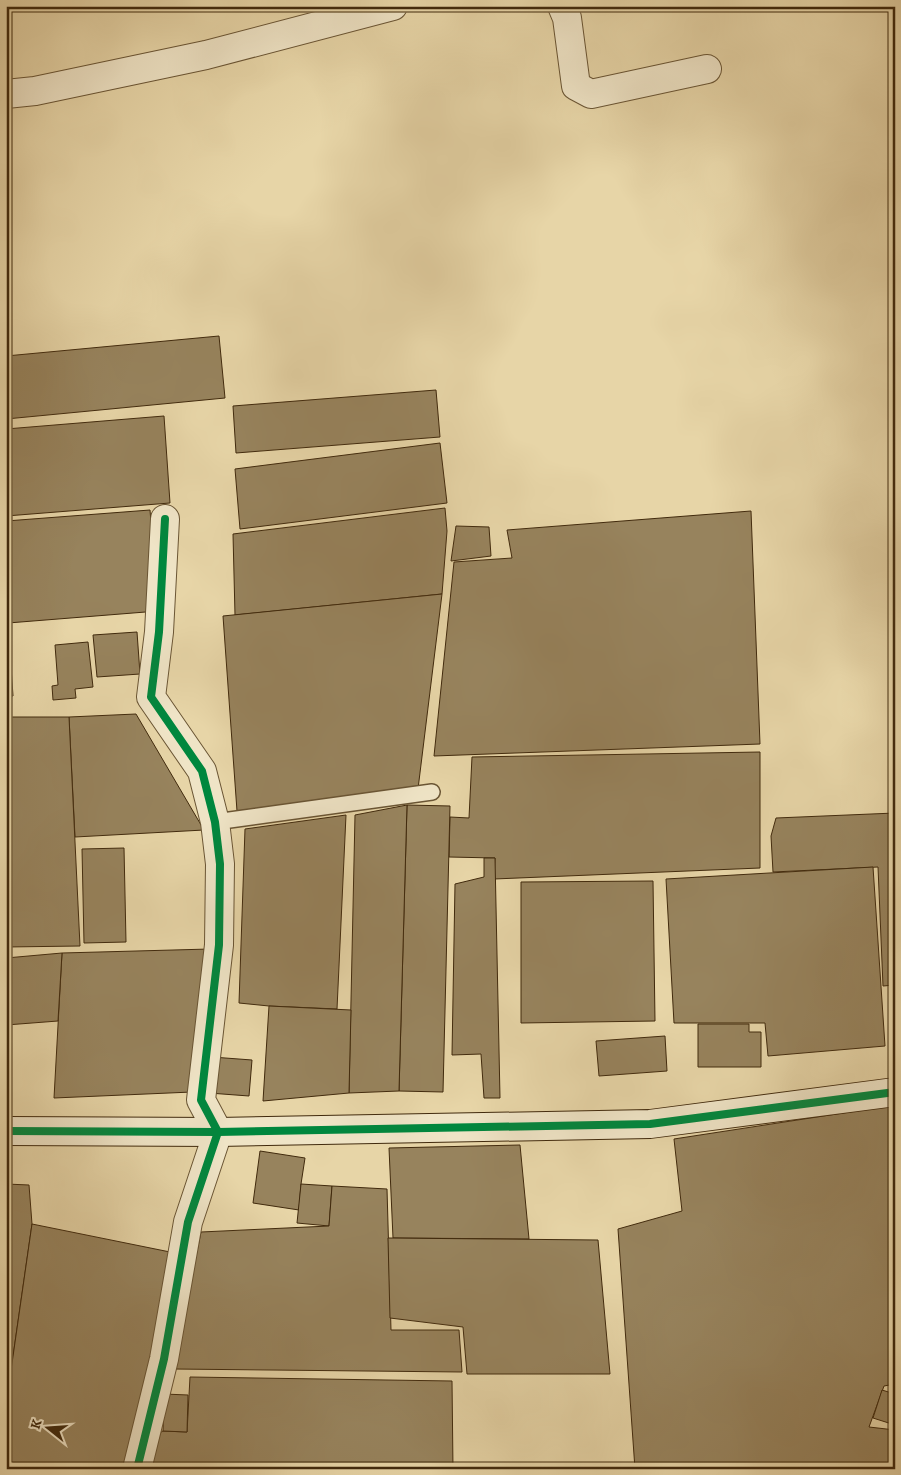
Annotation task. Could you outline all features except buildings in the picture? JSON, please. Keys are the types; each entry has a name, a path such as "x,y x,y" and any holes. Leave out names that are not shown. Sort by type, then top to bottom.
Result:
{"street":[{"path":"6,94 35,91 206,55 393,6"},
{"path":"562,6 567,18 576,86 590,94 707,69"},
{"path":"137,1469 164,1358 188,1222 218,1132 201,1100 218,945 220,864 216,822 202,771 151,697 159,632 165,519"},
{"path":"6,1131 218,1132 650,1124 895,1092"}],"lane":[{"path":"216,822 432,792"}],"cycle path":[{"path":"137,1469 164,1359 188,1222 218,1132 201,1100 219,945 220,864 215,822 202,771 151,697 159,632 165,519"},
{"path":"6,1131 218,1132 650,1124 895,1092"}]}
